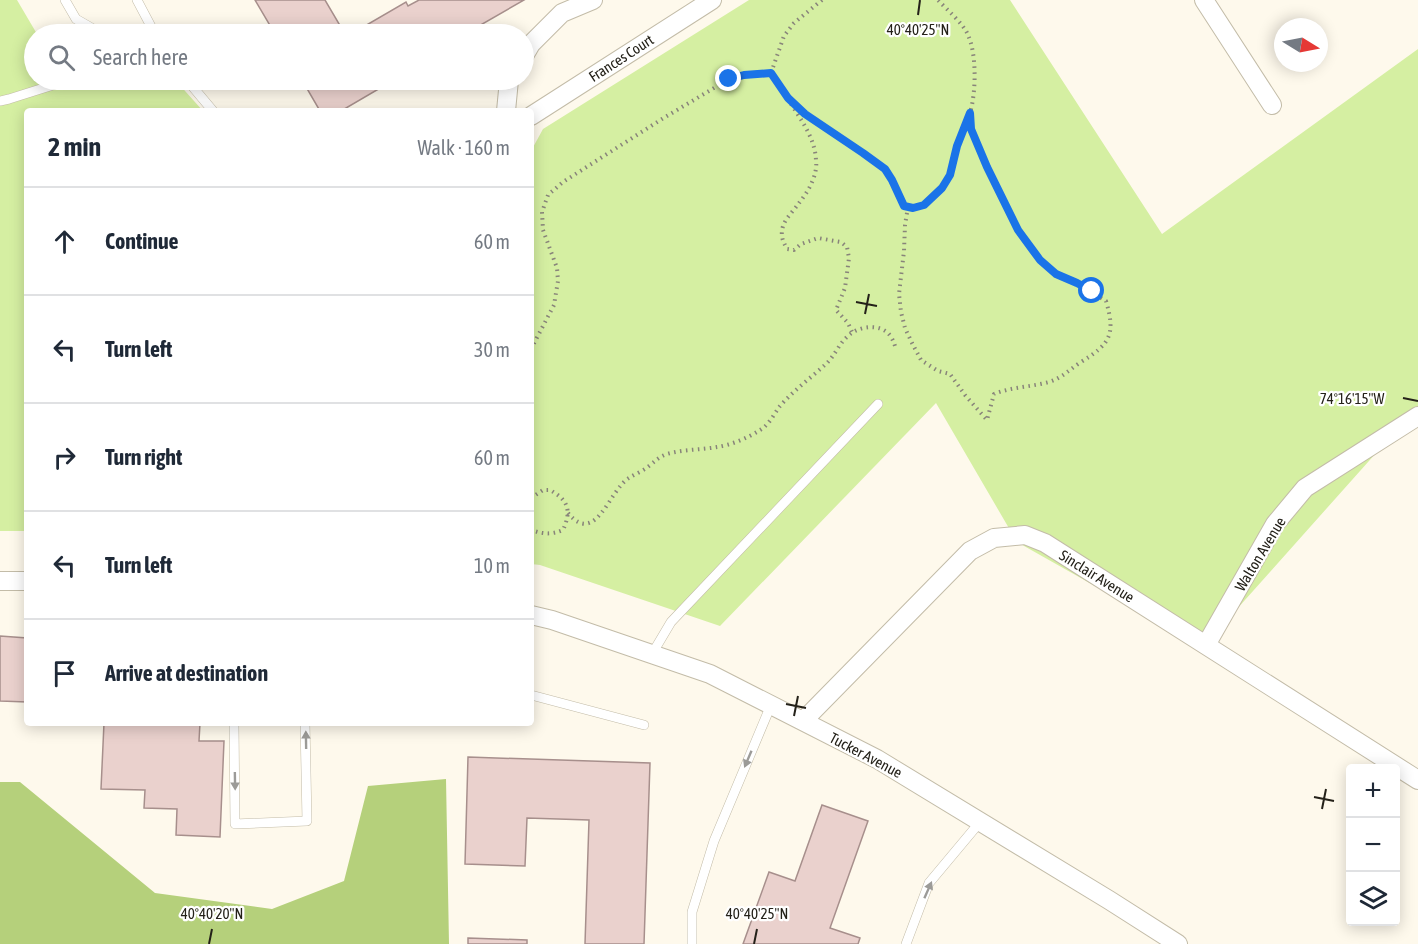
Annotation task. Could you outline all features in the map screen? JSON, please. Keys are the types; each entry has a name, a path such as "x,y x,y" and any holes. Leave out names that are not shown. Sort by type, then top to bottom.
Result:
{"street":[{"path":"534,41 562,14 593,0"},
{"name":"Frances Court","path":"534,114 712,0"},
{"path":"1204,0 1272,105"},
{"path":"506,108 509,90"},
{"name":"Walton Avenue","path":"1206,645 1275,524 1305,488 1418,416"},
{"name":"Sinclair Avenue","path":"802,721 970,551 994,538 1025,535 1045,543 1418,780"},
{"path":"0,581 24,581"},
{"name":"Tucker Avenue","path":"534,616 710,674 878,759 1178,944"}],"lane":[{"path":"65,0 76,19 85,24"},
{"path":"137,0 149,24"},
{"path":"0,101 37,90"},
{"path":"195,90 210,108"},
{"path":"652,654 671,622 878,404"},
{"path":"534,696 644,725"},
{"path":"692,944 692,912 714,841 771,705"},
{"path":"234,726 235,824 307,821 305,726"},
{"path":"906,944 929,883 981,822"}],"path":[{"path":"771,73 784,36 794,23 822,0"},
{"path":"908,207 904,225 904,251 899,294 905,328 921,360 938,371 950,374 987,420 994,394 1002,390 1049,382 1093,356 1106,344 1111,329 1106,301 1077,283 1056,274 1040,260 1018,230 987,167 971,129 974,65 968,34 938,0"},
{"path":"771,73 814,144 817,162 807,192 788,216 782,229 782,238 787,249 794,250 801,244 818,238 841,242 847,247 849,258 845,288 836,310 848,323 852,332"},
{"path":"534,343 554,305 558,282 557,268 543,230 542,212 548,195 573,175 729,79 744,75 771,73"},
{"path":"788,98 805,114 885,169 904,206 913,208 924,205 942,188 950,175 957,146 970,113"},
{"path":"534,496 543,490 550,489 564,499 568,513 575,521 585,525 600,516 622,482 647,467 658,457 681,451 718,447 761,430 780,406 829,361 852,332 872,327 882,330 891,335 895,346"},
{"path":"534,531 547,534 563,530 568,513"}],"green space":[{"path":"0,0 17,0 31,24 24,24 24,90 184,90 200,108 24,108 24,531 0,531"},
{"path":"749,0 1010,0 1162,234 1418,49 1418,406 1203,647 1017,542 936,403 720,626 534,564 534,146 543,129"},
{"path":"446,779 449,944 0,944 0,782 20,782 155,893 272,909 344,881 368,786"}],"building":[{"path":"255,0 325,0 339,24 269,24"},
{"path":"419,0 524,0 482,24 368,24 406,2 408,6"},
{"path":"308,90 377,90 346,108 318,108"},
{"path":"0,636 24,638 24,702 0,701"},
{"path":"104,726 200,726 199,741 224,741 220,837 176,835 177,809 144,808 145,790 101,789"},
{"path":"468,757 650,763 644,944 585,944 589,820 527,818 525,866 465,864"},
{"path":"822,805 868,821 830,928 860,938 858,944 743,944 769,872 795,881"},
{"path":"468,938 527,940 527,944 468,944"}],"route":[{"path":"729,79 744,75 771,73 788,98 805,114 885,169 904,206 913,208 924,205 933,197 950,175 957,146 970,113 971,129 1018,230 1040,260 1056,274 1092,291"}]}
